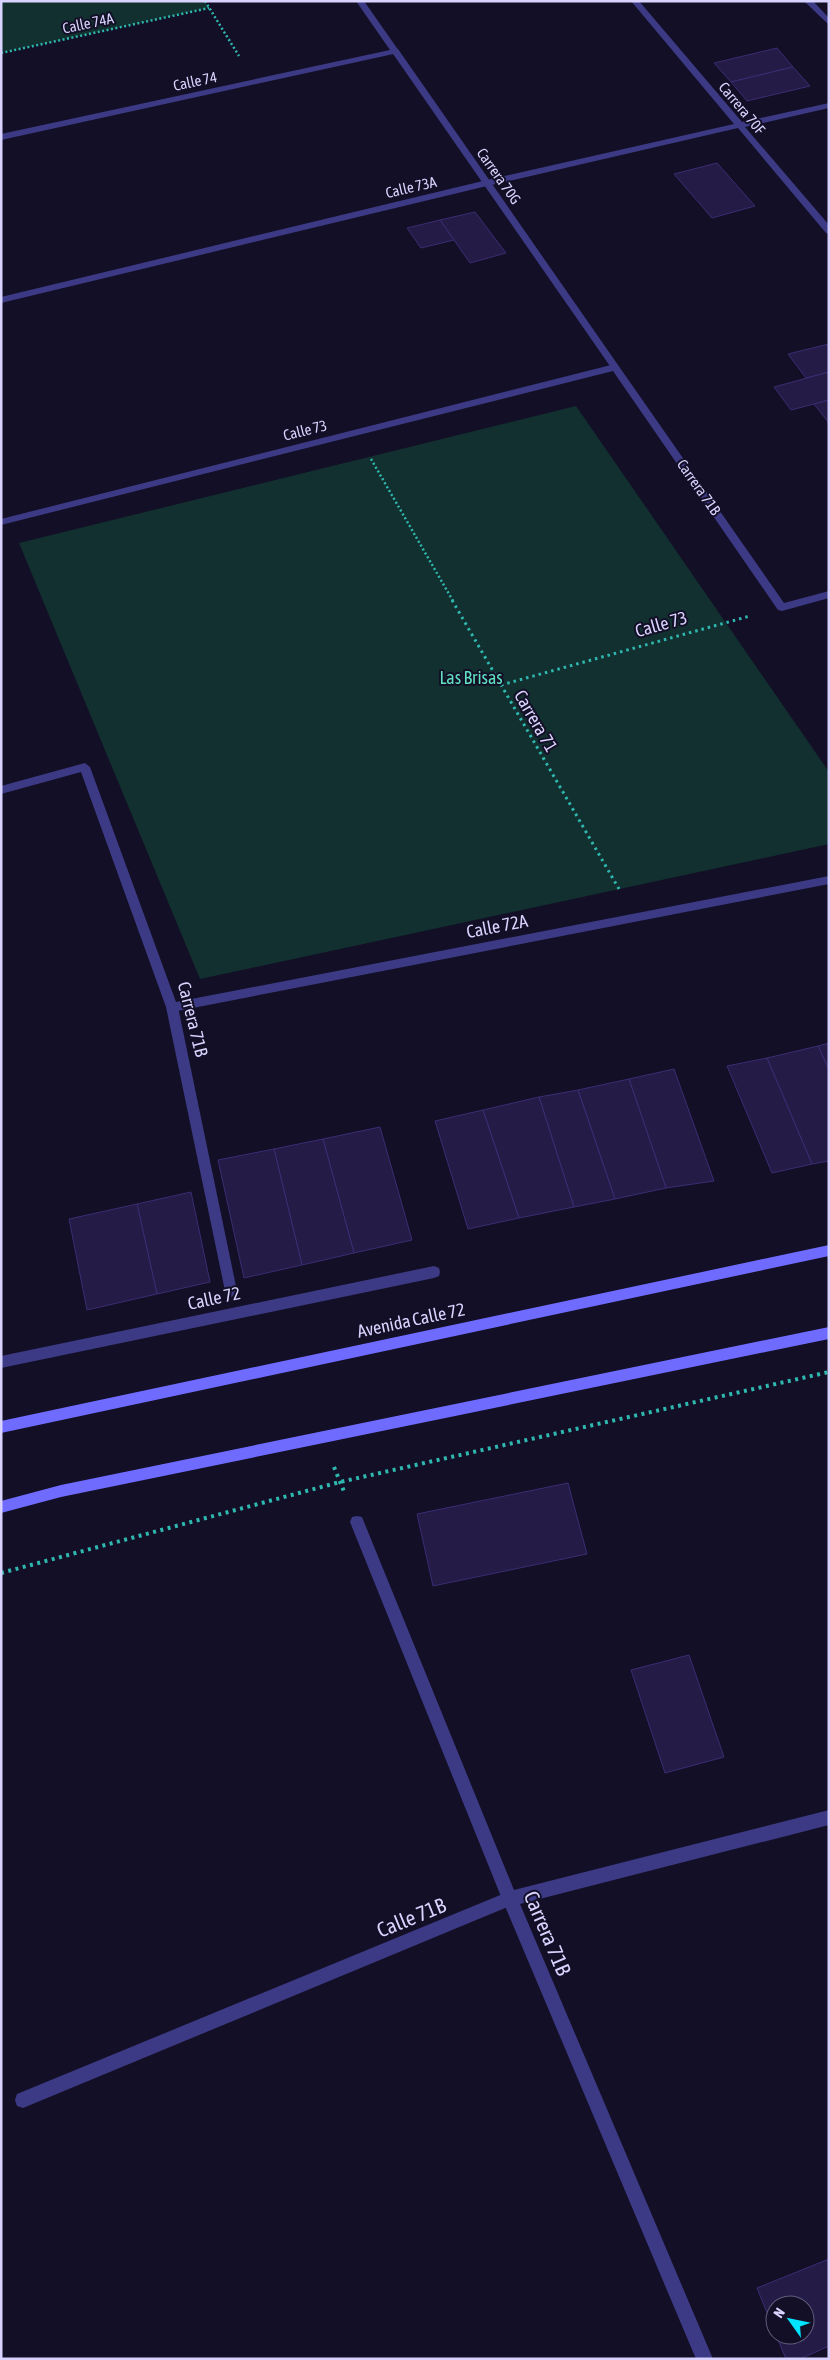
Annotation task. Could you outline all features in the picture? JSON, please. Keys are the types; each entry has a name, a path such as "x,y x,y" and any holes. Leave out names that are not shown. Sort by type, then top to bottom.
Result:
{"main road":[{"name":"Avenida Calle 72","path":"1,1427 829,1250"},
{"path":"1,1506 61,1491 829,1333"}],"street":[{"name":"Carrera 70G","path":"360,1 615,367"},
{"name":"Carrera 70F","path":"635,1 829,231"},
{"path":"808,1 829,22"},
{"name":"Calle 74","path":"1,137 395,51"},
{"name":"Calle 73A","path":"1,300 487,183 829,105"},
{"name":"Calle 73","path":"1,522 615,367"},
{"name":"Carrera 71B","path":"615,367 782,607"},
{"path":"782,607 829,594"},
{"name":"Carrera 71B","path":"1,790 85,766 172,1007 231,1291"},
{"name":"Calle 72A","path":"172,1007 829,880"},
{"name":"Calle 72","path":"1,1362 434,1272"},
{"name":"Carrera 71B","path":"357,1522 510,1899 705,2359"},
{"name":"Calle 71B","path":"23,2100 510,1899 829,1818"}],"path":[{"path":"205,1 254,82"},
{"name":"Calle 74A","path":"1,53 209,8"},
{"name":"Carrera 71","path":"356,433 636,917"},
{"name":"Calle 73","path":"501,685 782,607"},
{"path":"1,1574 340,1482 829,1372"},
{"path":"320,1438 357,1522"}],"green space":[{"path":"1,1 205,1 209,8 1,53"},
{"name":"Las Brisas","path":"576,406 829,772 829,844 200,979 19,543"}],"building":[{"path":"777,48 793,67 731,82 714,63"},
{"path":"793,67 810,86 747,101 731,82"},
{"path":"717,163 755,206 712,218 674,174"},
{"path":"475,212 506,253 470,263 440,220"},
{"path":"440,220 454,240 421,248 407,228"},
{"path":"829,344 829,372 806,378 788,354"},
{"path":"829,372 829,400 791,410 774,387"},
{"path":"829,400 829,423 814,404"},
{"path":"829,1043 829,1070 818,1046"},
{"path":"818,1046 829,1070 829,1161 812,1164 767,1058"},
{"path":"767,1058 812,1164 772,1173 727,1066"},
{"path":"674,1069 714,1181 666,1188 629,1079"},
{"path":"629,1079 666,1188 615,1199 578,1090"},
{"path":"578,1090 615,1199 574,1207 539,1097"},
{"path":"539,1097 574,1207 519,1218 483,1110"},
{"path":"483,1110 519,1218 468,1229 435,1121"},
{"path":"380,1127 412,1240 354,1253 323,1139"},
{"path":"323,1139 354,1253 302,1265 274,1149"},
{"path":"274,1149 302,1265 244,1278 218,1160"},
{"path":"191,1192 210,1282 157,1294 137,1204"},
{"path":"137,1204 157,1294 87,1310 69,1219"},
{"path":"568,1483 587,1554 433,1586 417,1514"},
{"path":"689,1655 724,1757 665,1773 631,1670"},
{"path":"829,2259 829,2346 800,2359 786,2359 780,2345 815,2345 815,2295 765,2295 765,2308 757,2288"}]}
